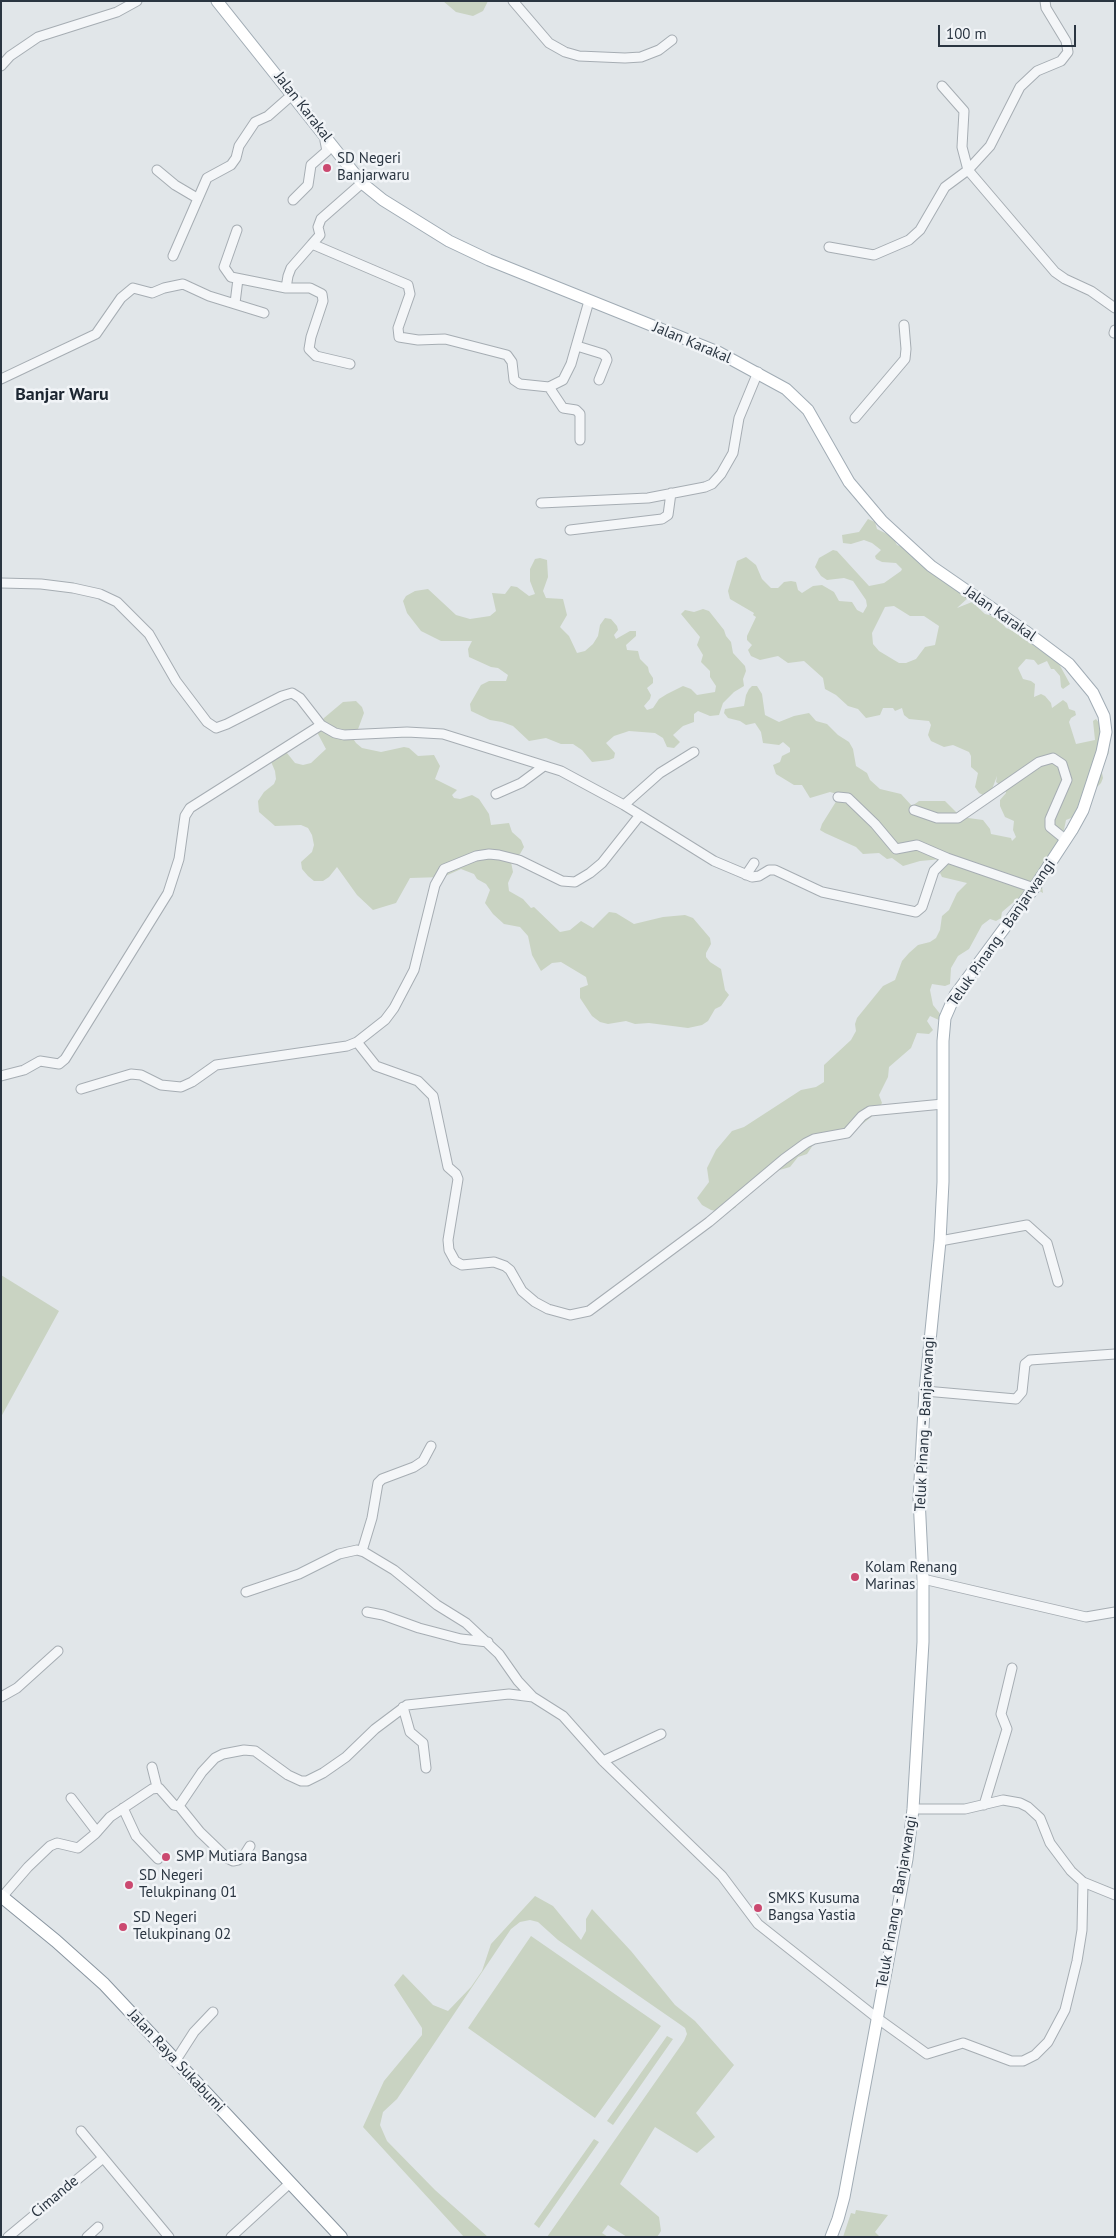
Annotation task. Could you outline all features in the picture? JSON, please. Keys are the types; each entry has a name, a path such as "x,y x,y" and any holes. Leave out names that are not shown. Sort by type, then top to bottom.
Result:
{"highway":[{"name":"Jalan Raya Sukabumi","path":"2,1896 104,1984 340,2237"}],"main road":[{"name":"Jalan Karakal","path":"217,1 362,182 383,200 449,241 489,260 718,352 758,372 786,389 808,410 849,482 889,528 931,566 1025,631 1059,656 1076,672 1101,707 1110,738"},
{"name":"Teluk Pinang - Banjarwangi","path":"831,2237 844,2197 907,1859 913,1809 923,1642 923,1578 919,1498 925,1391 940,1241 943,1182 943,1030 950,1003 976,964 1034,888 1066,840 1083,810 1110,738"}],"street":[{"path":"2,64 38,37 117,12 137,1"},
{"path":"513,1 549,43 565,52 579,56 642,57 659,50 672,40"},
{"path":"829,247 874,256 909,240 920,230 945,187 968,170 990,146 1020,86 1037,71 1061,61 1068,52 1066,41 1046,8 1045,1"},
{"path":"942,86 964,110 962,147 968,170 1055,272 1065,279 1091,291 1115,308"},
{"path":"173,256 209,176 234,162 239,146 255,122 268,116 293,94"},
{"path":"293,200 308,185 312,165 326,152 325,141 327,138"},
{"path":"157,170 175,185 198,198"},
{"path":"286,288 291,268 320,235 318,227 321,219 362,182"},
{"path":"237,230 224,267 228,275 238,279 286,288 310,288 322,294 323,301 309,349 316,356 350,364"},
{"path":"312,244 408,285 410,294 398,328 399,337 418,340 445,339 507,355 512,362 516,382 549,387 563,380 577,346 589,301"},
{"path":"235,303 238,279"},
{"path":"1,379 96,334 121,298 133,288 152,293 183,284 209,296 264,313"},
{"path":"855,418 904,359 906,349 904,325"},
{"path":"577,346 603,354 606,357 607,360 599,380"},
{"path":"541,503 648,498 705,488 722,474 733,453 739,418 758,372"},
{"path":"549,387 563,408 576,410 580,414 580,440"},
{"path":"570,530 662,520 668,515 671,493"},
{"path":"1,583 41,584 73,588 100,594 117,602 149,634 176,681 213,727 220,727 282,696 292,693 300,698 321,725 335,733 344,735 407,732 443,734 562,771 624,805 714,861 746,875 756,877 769,870 775,870 822,892 916,912 922,907 934,871 947,858"},
{"path":"1,1076 12,1075 40,1061 59,1064 64,1059 168,893 177,867 185,816 190,808 321,725"},
{"path":"624,805 660,773 694,752"},
{"path":"914,810 938,818 958,818 1039,762 1053,758 1062,764 1067,780 1050,819 1050,826 1066,840"},
{"path":"496,794 521,783 544,766"},
{"path":"838,797 848,798 875,824 896,849 917,845 947,858 1034,888"},
{"path":"81,1089 136,1074 161,1085 180,1087 192,1082 216,1065 347,1046 357,1042 385,1020 394,1008 414,970 433,894 444,870 476,856 494,854 519,860 562,881 575,882 590,874 602,863 640,815"},
{"path":"746,875 754,863"},
{"path":"357,1042 376,1066 418,1081 433,1096 448,1167 458,1179 448,1240 449,1250 455,1261 462,1265 494,1262 505,1266 510,1270 522,1291 536,1302 570,1315 589,1310 709,1222 806,1143 847,1133 870,1112 943,1104"},
{"path":"940,1241 1027,1225 1047,1243 1058,1282"},
{"path":"925,1391 1016,1398 1022,1392 1025,1364 1030,1360 1115,1354"},
{"path":"362,1551 372,1518 378,1483 382,1479 414,1467 423,1461 431,1446"},
{"path":"246,1592 299,1574 339,1554 356,1550 372,1555 394,1570 424,1595 466,1623 488,1642 533,1697 567,1720 603,1761 722,1876 750,1915 764,1929 876,2018 927,2054 963,2043 1011,2061 1023,2061 1035,2055 1048,2042 1065,2010 1077,1961 1083,1882"},
{"path":"923,1578 1086,1617 1115,1612"},
{"path":"367,1612 383,1615 461,1640 488,1642"},
{"path":"1,1697 17,1688 58,1651"},
{"path":"984,1805 1007,1729 1001,1714 1012,1668"},
{"path":"179,1806 202,1772 215,1758 223,1754 244,1750 254,1751 288,1775 301,1781 307,1781 323,1773 346,1757 375,1729 403,1707 414,1703 509,1694 533,1697"},
{"path":"403,1707 410,1732 423,1743 426,1768"},
{"path":"603,1761 661,1734"},
{"path":"152,1767 157,1787 174,1805 179,1806 200,1832 227,1858 233,1861 238,1860 243,1857 250,1846"},
{"path":"2,1896 28,1866 50,1846 60,1844 77,1849 97,1832 107,1819 157,1787"},
{"path":"71,1798 97,1832"},
{"path":"913,1809 964,1809 1011,1800 1028,1807 1040,1818 1050,1843 1071,1870 1083,1882 1115,1895"},
{"path":"123,1808 136,1836 158,1859"},
{"path":"176,2060 194,2032 213,2012"},
{"path":"81,2131 169,2237"},
{"name":"Cimande","path":"8,2237 103,2158"},
{"path":"232,2237 290,2183"},
{"path":"87,2237 98,2227"}],"green space":[{"path":"443,1 488,1 483,11 473,16 456,12"},
{"path":"868,519 875,522 877,529 893,537 897,545 900,546 902,544 969,597 957,608 972,602 985,614 997,617 1006,628 1017,632 1021,637 1058,662 1070,684 1063,689 1060,676 1054,669 1051,669 1047,661 1038,665 1034,660 1026,659 1018,668 1023,679 1035,684 1034,697 1041,694 1045,696 1051,703 1052,708 1063,700 1067,703 1069,709 1075,711 1076,715 1069,722 1076,744 1095,740 1093,721 1096,719 1106,732 1103,752 1109,751 1108,755 1098,755 1096,768 1102,773 1101,783 1076,816 1066,820 1062,840 1050,852 1051,862 1042,886 1043,893 1034,888 1024,901 1019,898 1002,912 1001,918 996,921 990,919 982,925 969,949 958,956 951,968 950,984 945,986 932,984 930,990 933,1005 941,1015 939,1020 930,1016 927,1021 933,1030 929,1034 917,1033 911,1048 889,1067 888,1077 879,1095 882,1103 875,1114 847,1136 815,1142 807,1154 798,1157 790,1167 776,1171 761,1184 740,1193 736,1197 736,1207 731,1210 721,1212 711,1210 702,1205 697,1198 709,1182 707,1168 716,1150 732,1131 744,1127 801,1090 816,1087 824,1082 824,1065 851,1040 856,1031 855,1024 857,1018 883,986 895,980 902,961 909,953 918,945 930,942 936,938 940,930 942,916 949,910 957,893 967,883 942,877 940,873 947,865 942,859 920,861 903,866 892,858 887,859 879,853 863,854 856,847 820,830 837,800 837,794 830,792 810,798 802,785 794,785 776,774 773,765 780,762 782,756 790,752 790,748 783,742 779,745 763,743 761,732 755,723 746,725 740,721 728,718 724,713 725,709 744,706 749,689 752,686 757,686 762,694 765,715 779,722 809,713 816,721 827,724 838,735 849,742 853,749 856,766 867,773 870,780 880,789 901,794 912,806 919,801 945,801 961,817 983,820 990,829 991,834 1011,838 1012,841 1016,837 1013,830 1014,821 1005,817 1000,806 1000,800 1006,793 1005,789 996,782 997,776 991,792 985,796 979,793 975,787 978,773 971,767 969,752 953,745 944,747 931,741 928,735 931,725 929,721 909,719 904,715 902,708 895,711 893,708 883,708 880,715 866,718 858,709 848,706 836,695 825,689 823,678 804,661 788,663 778,656 760,660 751,656 748,650 752,645 747,640 747,636 756,617 753,615 754,613 730,599 728,591 737,561 746,557 756,565 762,579 771,588 778,588 784,582 791,581 796,582 798,590 802,593 813,586 822,585 834,592 839,601 852,602 857,610 863,613 867,606 866,600 853,581 844,578 827,580 821,576 815,567 819,558 833,550 837,551 869,586 884,583 901,571 902,569 896,563 882,562 876,559 875,556 881,550 872,543 864,540 851,544 843,543 842,535 859,532","holes":["894,606 910,616 924,616 939,626 935,645 925,647 916,659 906,663 899,663 879,651 873,644 872,633 885,607"]},
{"path":"535,559 547,560 548,577 543,591 546,598 563,599 567,615 560,627 569,636 577,653 585,651 593,644 598,636 600,625 605,618 611,619 617,626 618,630 614,635 616,639 630,631 636,631 636,636 626,645 627,650 638,651 640,659 648,667 653,678 653,683 647,688 651,695 644,706 647,710 653,708 659,699 683,686 691,689 697,695 715,692 716,686 710,677 710,671 701,662 703,655 697,645 700,637 681,614 685,610 694,612 703,609 709,611 724,630 731,642 733,653 745,666 744,686 734,692 723,703 719,715 710,716 698,711 694,714 694,722 683,726 673,735 680,742 674,748 667,747 663,738 655,733 629,731 614,736 606,743 615,753 614,758 592,762 582,750 573,744 561,744 546,738 529,741 513,726 490,720 471,711 470,704 481,685 489,681 506,681 508,675 498,668 491,667 469,657 468,649 472,641 441,641 421,631 407,613 403,601 406,596 415,591 428,589 456,615 470,619 490,616 496,611 492,593 505,594 511,586 517,587 529,596 535,594 530,581 530,569"},
{"path":"356,701 362,707 364,713 354,740 362,748 381,752 404,747 409,748 418,756 434,755 440,766 435,779 457,790 452,795 454,798 460,799 472,795 479,799 489,814 491,825 509,823 512,832 521,840 524,847 520,854 511,862 513,872 508,883 509,891 523,899 531,908 534,907 560,932 570,930 581,921 593,928 609,912 616,913 634,924 663,917 685,915 693,918 710,938 711,944 706,957 721,969 725,990 729,995 721,1006 715,1009 708,1021 702,1025 688,1028 649,1023 635,1024 626,1021 608,1024 600,1022 592,1016 580,998 580,988 588,985 586,977 561,962 552,963 541,971 532,955 528,936 520,927 504,924 493,914 485,903 490,890 486,884 477,879 474,874 461,869 443,877 410,878 396,903 373,910 357,895 337,867 323,881 314,881 308,876 302,869 301,862 312,852 314,845 308,828 301,825 275,826 259,812 258,801 264,792 274,784 276,779 269,757 283,748 295,763 303,765 311,763 326,749 318,734 324,718 343,702"},
{"path":"1,1275 59,1311 1,1417"},
{"path":"535,1896 553,1906 581,1940 586,1931 586,1919 592,1909 631,1951 675,2005 695,2021 734,2065 696,2113 715,2137 697,2153 655,2127 620,2184 659,2217 661,2231 657,2237 627,2237 608,2225 602,2233 608,2237 547,2237 684,2041 687,2034 685,2028 558,1940 538,1922 530,1920 520,1922 511,1929 397,2099 383,2112 380,2125 387,2141 435,2190 488,2237 464,2237 363,2127 384,2081 422,2035 422,2028 394,1985 403,1974 433,2005 448,2011 471,1987 482,1971 491,1944"},
{"path":"531,1936 661,2026 595,2118 468,2028"},
{"path":"667,2036 673,2039 613,2125 607,2121"},
{"path":"594,2139 599,2142 539,2228 534,2224"},
{"path":"856,2210 888,2215 875,2232 880,2237 843,2237 851,2213 855,2214"}],"place":[{"name":"SD Negeri Banjarwaru","path":"327,168"},
{"name":"Kolam Renang Marinas","path":"855,1577"},
{"name":"SMP Mutiara Bangsa","path":"166,1857"},
{"name":"SD Negeri Telukpinang 01","path":"129,1885"},
{"name":"SMKS Kusuma Bangsa Yastia","path":"758,1908"},
{"name":"SD Negeri Telukpinang 02","path":"123,1927"}],"district":[{"name":"Banjar Waru","path":"62,395"}]}
